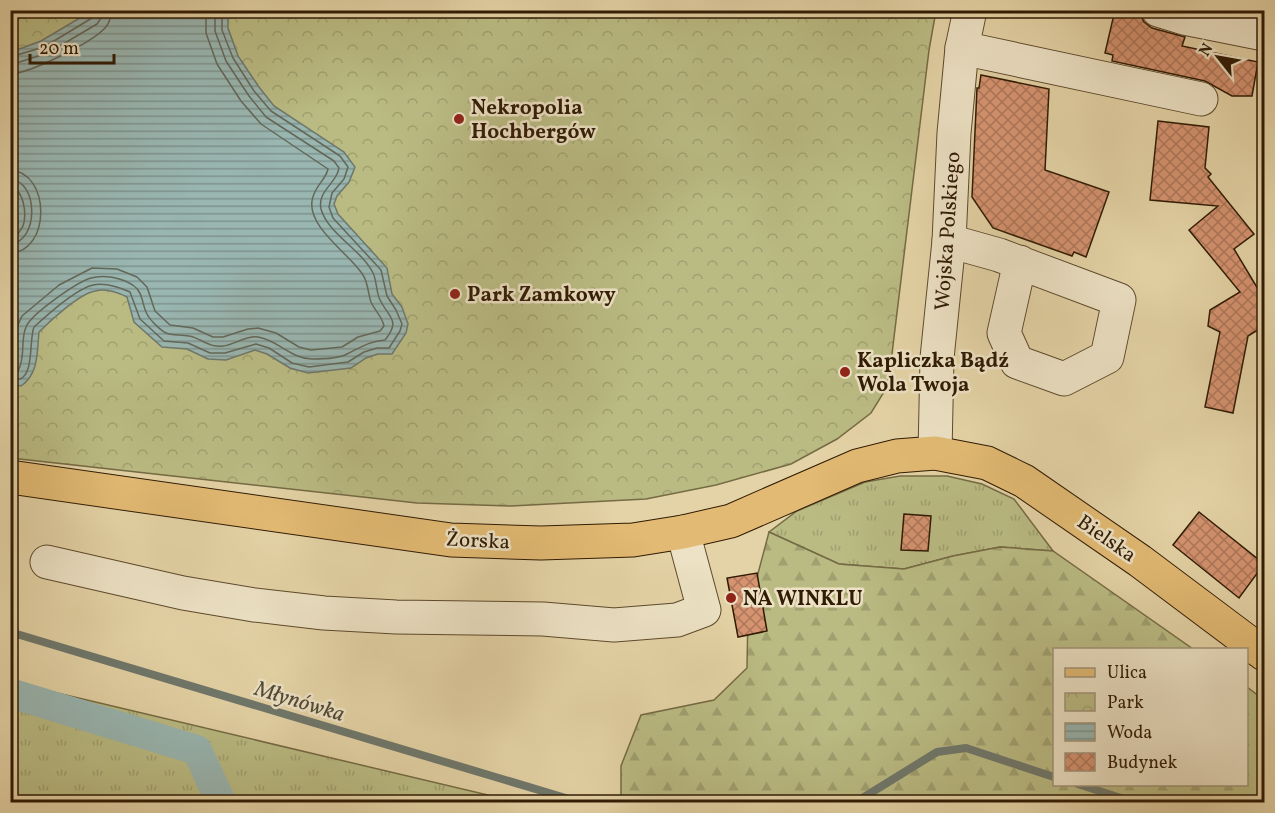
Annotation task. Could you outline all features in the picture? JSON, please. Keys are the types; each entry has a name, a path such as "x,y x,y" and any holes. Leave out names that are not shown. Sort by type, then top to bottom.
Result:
{"main road":[{"name":"Żorska","path":"10,477 451,540 541,543 633,540 683,532 730,521 857,466 897,456 935,453"},
{"name":"Bielska","path":"935,453 987,463 1024,481 1140,561 1264,654"}],"street":[{"name":"Wojska Polskiego","path":"935,453 937,358 949,241 954,134 962,48 970,10"},
{"path":"1158,10 1184,18 1264,34"},
{"path":"962,48 1201,99"},
{"path":"949,241 1020,262"},
{"path":"47,562 183,593 266,607 396,617 543,619 614,625 676,620 704,610 683,532"}],"green space":[{"name":"Park Zamkowy","path":"11,11 936,11 929,50 890,370 884,392 871,413 837,439 791,464 716,485 646,499 511,506 417,503 11,458"},
{"path":"900,476 947,476 982,484 1014,499 1053,551 1000,547 904,569 839,564 769,532 797,511 865,482"},
{"path":"769,532 839,564 904,569 1000,547 1053,551 1192,648 1053,648 1053,786 1248,786 1248,688 1264,700 1264,802 621,802 621,766 641,715 714,700 747,668 748,611"},
{"path":"11,682 517,802 11,802"}],"water":[{"path":"93,10 228,11 228,28 238,56 274,106 344,152 355,167 349,182 337,196 334,204 338,214 387,268 392,294 402,307 408,324 406,333 392,354 378,354 366,358 351,368 308,373 290,368 267,354 255,350 226,360 208,359 187,349 162,347 134,322 127,297 111,291 99,290 88,293 73,302 39,332 36,362 31,375 21,386 11,384 10,235 18,223 16,196 10,191 11,52 41,41"}],"building":[{"path":"1115,10 1140,14 1144,22 1152,28 1185,37 1182,46 1258,62 1252,96 1232,96 1205,81 1112,61 1113,55 1105,53"},
{"path":"981,75 1049,89 1045,170 1109,192 1086,257 1074,252 1072,256 993,228 972,197 977,88 979,88"},
{"path":"1158,121 1209,127 1205,168 1211,174 1208,177 1254,234 1234,249 1264,299 1264,326 1248,336 1233,413 1205,407 1220,332 1208,326 1210,310 1240,292 1189,230 1218,206 1150,200"},
{"path":"1199,512 1264,564 1239,598 1173,545"},
{"path":"904,514 931,516 928,551 901,550"},
{"path":"757,573 767,631 738,637 727,578"}],"waterway":[{"name":"Młynówka","path":"10,632 579,802"},
{"path":"10,693 197,750 221,802"},
{"name":"Młynówka","path":"856,802 937,752 966,748 1053,777"},
{"name":"Młynówka","path":"1084,786 1133,802"}],"place":[{"name":"Nekropolia Hochbergów","path":"459,119"},
{"name":"Park Zamkowy","path":"455,294"},
{"name":"Kapliczka Bądź Wola Twoja","path":"845,372"},
{"name":"NA WINKLU","path":"731,598"}]}
